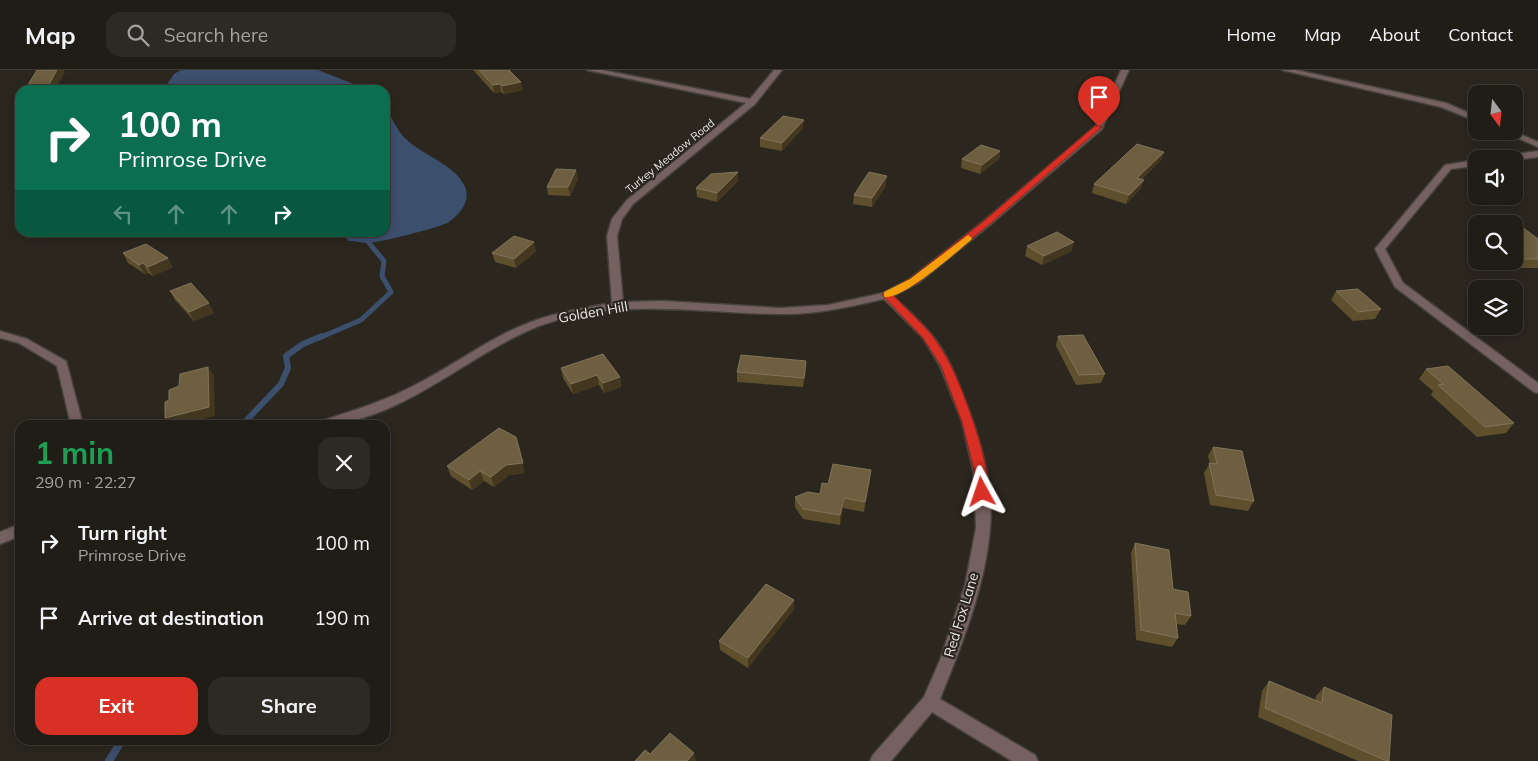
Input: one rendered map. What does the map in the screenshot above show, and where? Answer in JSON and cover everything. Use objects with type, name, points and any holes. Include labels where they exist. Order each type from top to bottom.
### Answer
[{"type":"street","points":[[591,70],[752,102]]},
{"type":"street","name":"Turkey Meadow Road","points":[[618,305],[612,236],[617,219],[630,202],[752,102],[778,70]]},
{"type":"street","name":"Golden Hill","points":[[338,420],[381,406],[422,387],[491,345],[535,324],[568,314],[618,305],[663,304],[780,310],[828,308],[886,295],[914,281],[988,222],[1099,127],[1124,70]]},
{"type":"street","points":[[1286,70],[1443,105],[1468,116]]},
{"type":"street","points":[[1523,138],[1538,145]]},
{"type":"street","points":[[1523,156],[1538,154]]},
{"type":"street","points":[[1468,164],[1448,167],[1380,249],[1399,285],[1538,389]]},
{"type":"street","name":"Red Fox Lane","points":[[879,761],[930,702],[948,660],[973,585],[983,528],[981,474],[968,422],[946,366],[927,336],[886,295]]},
{"type":"street","points":[[0,334],[23,340],[62,364],[76,420]]},
{"type":"street","points":[[0,538],[15,532]]},
{"type":"street","points":[[930,702],[1029,761]]},
{"type":"water","points":[[181,70],[318,70],[356,85],[166,85],[174,74]]},
{"type":"water","points":[[390,116],[406,139],[447,166],[461,179],[467,197],[460,211],[453,219],[444,224],[374,242],[349,241],[346,237],[390,237]]},
{"type":"building","points":[[37,70],[57,70],[49,85],[28,85]]},
{"type":"building","points":[[479,70],[509,70],[521,82],[502,86],[500,84],[493,85]]},
{"type":"building","points":[[783,116],[804,120],[782,143],[760,138]]},
{"type":"building","points":[[1137,144],[1164,152],[1137,178],[1144,180],[1129,195],[1094,184]]},
{"type":"building","points":[[981,145],[1000,151],[982,165],[962,159]]},
{"type":"building","points":[[556,169],[576,170],[568,187],[547,187]]},
{"type":"building","points":[[738,172],[717,193],[696,188],[711,174]]},
{"type":"building","points":[[869,172],[887,176],[872,198],[854,195]]},
{"type":"building","points":[[1523,228],[1538,239],[1538,259],[1523,259]]},
{"type":"building","points":[[1057,232],[1074,242],[1044,256],[1027,246]]},
{"type":"building","points":[[514,236],[534,242],[514,259],[492,253]]},
{"type":"building","points":[[146,244],[168,258],[148,267],[143,263],[139,265],[123,253]]},
{"type":"building","points":[[191,283],[209,303],[189,312],[170,291]]},
{"type":"building","points":[[1358,289],[1381,309],[1358,312],[1336,291]]},
{"type":"building","points":[[1083,335],[1105,374],[1079,375],[1058,336]]},
{"type":"building","points":[[603,354],[620,377],[603,383],[597,375],[571,384],[561,368]]},
{"type":"building","points":[[741,355],[806,361],[804,378],[737,372]]},
{"type":"building","points":[[1448,366],[1514,423],[1485,427],[1438,385],[1443,384],[1426,369]]},
{"type":"building","points":[[208,367],[209,407],[165,418],[165,402],[169,400],[169,390],[179,386],[180,374]]},
{"type":"building","points":[[499,428],[516,437],[523,463],[506,465],[491,477],[480,471],[469,480],[447,466]]},
{"type":"building","points":[[1213,447],[1242,451],[1254,501],[1216,495],[1209,463],[1217,464]]},
{"type":"building","points":[[833,464],[871,470],[865,502],[844,498],[840,515],[803,509],[795,497],[808,492],[820,494],[822,483],[828,484]]},
{"type":"building","points":[[1135,543],[1169,550],[1173,589],[1188,592],[1191,616],[1175,613],[1178,638],[1141,630]]},
{"type":"building","points":[[766,584],[794,600],[748,658],[719,641]]},
{"type":"building","points":[[1269,681],[1322,703],[1324,687],[1392,715],[1389,761],[1265,708]]},
{"type":"building","points":[[670,733],[694,753],[687,761],[635,761],[645,750],[650,754]]},
{"type":"waterway","points":[[319,338],[361,320],[391,292],[382,276],[384,261],[364,237]]},
{"type":"waterway","points":[[247,420],[281,384],[288,368],[286,356],[303,344],[322,336]]},
{"type":"waterway","points":[[109,761],[119,745]]},
{"type":"slow traffic","points":[[887,294],[914,281],[968,238]]},
{"type":"route","points":[[982,492],[981,474],[968,422],[946,366],[927,336],[886,295],[914,281],[988,222],[1099,127]]}]
